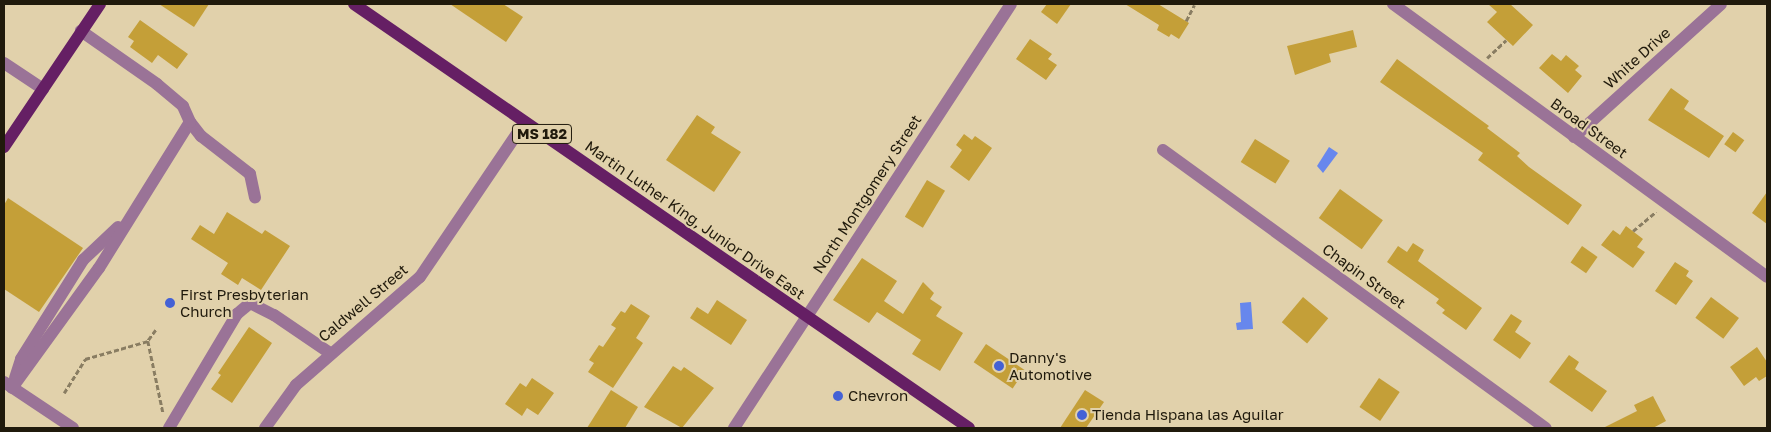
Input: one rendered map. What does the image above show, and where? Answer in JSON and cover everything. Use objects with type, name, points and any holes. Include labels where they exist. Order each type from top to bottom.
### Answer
[{"type":"main road","points":[[4,147],[100,4]]},
{"type":"main road","name":"Martin Luther King, Junior Drive East","points":[[354,4],[969,428]]},
{"type":"street","name":"North Montgomery Street","points":[[734,428],[1011,4]]},
{"type":"street","name":"Broad Street","points":[[1393,4],[1767,277]]},
{"type":"street","name":"White Drive","points":[[1574,137],[1721,4]]},
{"type":"street","points":[[81,31],[157,84],[183,106],[190,122],[201,136],[250,174],[255,197]]},
{"type":"street","points":[[4,63],[43,89]]},
{"type":"street","points":[[73,428],[8,385],[99,268],[190,122]]},
{"type":"street","name":"Caldwell Street","points":[[265,428],[296,385],[330,352],[405,293],[420,277],[524,122]]},
{"type":"street","name":"Chapin Street","points":[[1163,150],[1546,428]]},
{"type":"street","points":[[166,423],[237,314],[250,302],[274,314],[330,352]]},
{"type":"path","points":[[1186,21],[1194,5]]},
{"type":"path","points":[[1478,66],[1506,40]]},
{"type":"path","points":[[1633,231],[1641,221],[1654,215],[1663,202]]},
{"type":"path","points":[[64,393],[85,359],[148,341],[156,330]]},
{"type":"path","points":[[148,341],[166,423]]},
{"type":"water","points":[[1329,147],[1338,153],[1323,173],[1317,166]]},
{"type":"water","points":[[1251,302],[1253,329],[1237,330],[1236,323],[1241,322],[1240,303]]},
{"type":"building","points":[[159,4],[209,4],[194,27]]},
{"type":"building","points":[[450,4],[503,4],[523,17],[506,42]]},
{"type":"building","points":[[1047,4],[1071,4],[1057,24],[1041,12]]},
{"type":"building","points":[[1125,4],[1158,4],[1189,23],[1179,39],[1171,34],[1169,37],[1157,30],[1159,25]]},
{"type":"building","points":[[1488,4],[1510,4],[1533,25],[1513,46],[1487,22],[1497,12]]},
{"type":"building","points":[[140,20],[188,54],[177,69],[158,55],[152,63],[130,47],[134,41],[128,37]]},
{"type":"building","points":[[1353,30],[1357,47],[1329,54],[1331,62],[1295,75],[1287,46]]},
{"type":"building","points":[[1030,39],[1052,54],[1048,59],[1057,65],[1046,80],[1016,59]]},
{"type":"building","points":[[1552,54],[1561,61],[1566,55],[1579,66],[1575,70],[1582,76],[1568,93],[1539,68]]},
{"type":"building","points":[[1397,59],[1489,126],[1487,128],[1520,153],[1517,156],[1529,167],[1582,205],[1568,225],[1478,160],[1483,153],[1380,82]]},
{"type":"building","points":[[1671,88],[1689,101],[1684,109],[1724,136],[1709,158],[1648,120]]},
{"type":"building","points":[[697,115],[715,127],[711,133],[741,152],[714,192],[666,160]]},
{"type":"building","points":[[1733,132],[1744,140],[1736,152],[1724,144]]},
{"type":"building","points":[[964,134],[972,140],[975,136],[992,148],[969,181],[950,167],[962,150],[956,145]]},
{"type":"building","points":[[1255,139],[1290,161],[1275,184],[1241,162]]},
{"type":"building","points":[[927,180],[945,191],[923,228],[905,217]]},
{"type":"building","points":[[1340,189],[1383,220],[1362,249],[1319,218]]},
{"type":"building","points":[[1767,192],[1767,224],[1752,213]]},
{"type":"building","points":[[8,198],[83,248],[39,312],[4,289],[4,205]]},
{"type":"building","points":[[227,212],[262,234],[265,230],[290,246],[261,290],[242,278],[238,285],[221,274],[228,263],[191,239],[200,225],[214,234]]},
{"type":"building","points":[[1626,226],[1643,239],[1637,247],[1645,252],[1633,268],[1601,245],[1613,230],[1620,235]]},
{"type":"building","points":[[1413,243],[1424,250],[1418,261],[1482,308],[1466,330],[1442,313],[1445,310],[1436,303],[1439,299],[1387,262],[1398,246],[1407,252]]},
{"type":"building","points":[[1582,246],[1598,257],[1586,273],[1571,262]]},
{"type":"building","points":[[862,258],[897,281],[884,301],[903,314],[923,282],[934,293],[930,299],[942,307],[936,316],[963,333],[940,371],[912,354],[921,340],[877,312],[869,323],[833,300]]},
{"type":"building","points":[[1675,262],[1689,271],[1686,276],[1693,281],[1676,305],[1655,291]]},
{"type":"building","points":[[1303,297],[1328,318],[1307,343],[1282,322]]},
{"type":"building","points":[[1711,297],[1739,318],[1723,339],[1695,318]]},
{"type":"building","points":[[717,300],[747,320],[731,345],[690,318],[697,307],[708,314]]},
{"type":"building","points":[[631,304],[650,316],[636,338],[643,343],[613,388],[588,372],[594,363],[589,360],[599,345],[603,347],[616,328],[611,325],[621,311],[625,313]]},
{"type":"building","points":[[1511,314],[1522,321],[1515,332],[1531,343],[1520,359],[1493,340]]},
{"type":"building","points":[[249,327],[272,343],[232,403],[211,389],[221,375],[218,373]]},
{"type":"building","name":"Danny's Automotive","points":[[986,344],[1025,370],[1013,389],[974,362]]},
{"type":"building","points":[[1757,347],[1767,362],[1767,376],[1759,381],[1756,377],[1744,386],[1730,367]]},
{"type":"building","points":[[1569,355],[1579,362],[1575,369],[1607,391],[1592,412],[1549,382]]},
{"type":"building","points":[[673,366],[681,371],[684,367],[714,388],[682,428],[644,407]]},
{"type":"building","points":[[532,378],[554,393],[538,415],[527,408],[522,416],[505,404],[520,383],[526,387]]},
{"type":"building","points":[[1379,378],[1400,392],[1380,421],[1359,407]]},
{"type":"building","points":[[611,390],[638,407],[625,428],[587,428]]},
{"type":"building","name":"Tienda Hispana las Aguilar","points":[[1085,390],[1104,402],[1086,428],[1060,428]]},
{"type":"building","points":[[1653,396],[1666,421],[1653,428],[1603,428],[1637,411],[1634,405]]},
{"type":"place","name":"First Presbyterian Church","points":[[170,303]]},
{"type":"place","name":"Danny's Automotive","points":[[999,366]]},
{"type":"place","name":"Chevron","points":[[838,396]]},
{"type":"place","name":"Tienda Hispana las Aguilar","points":[[1082,415]]}]
